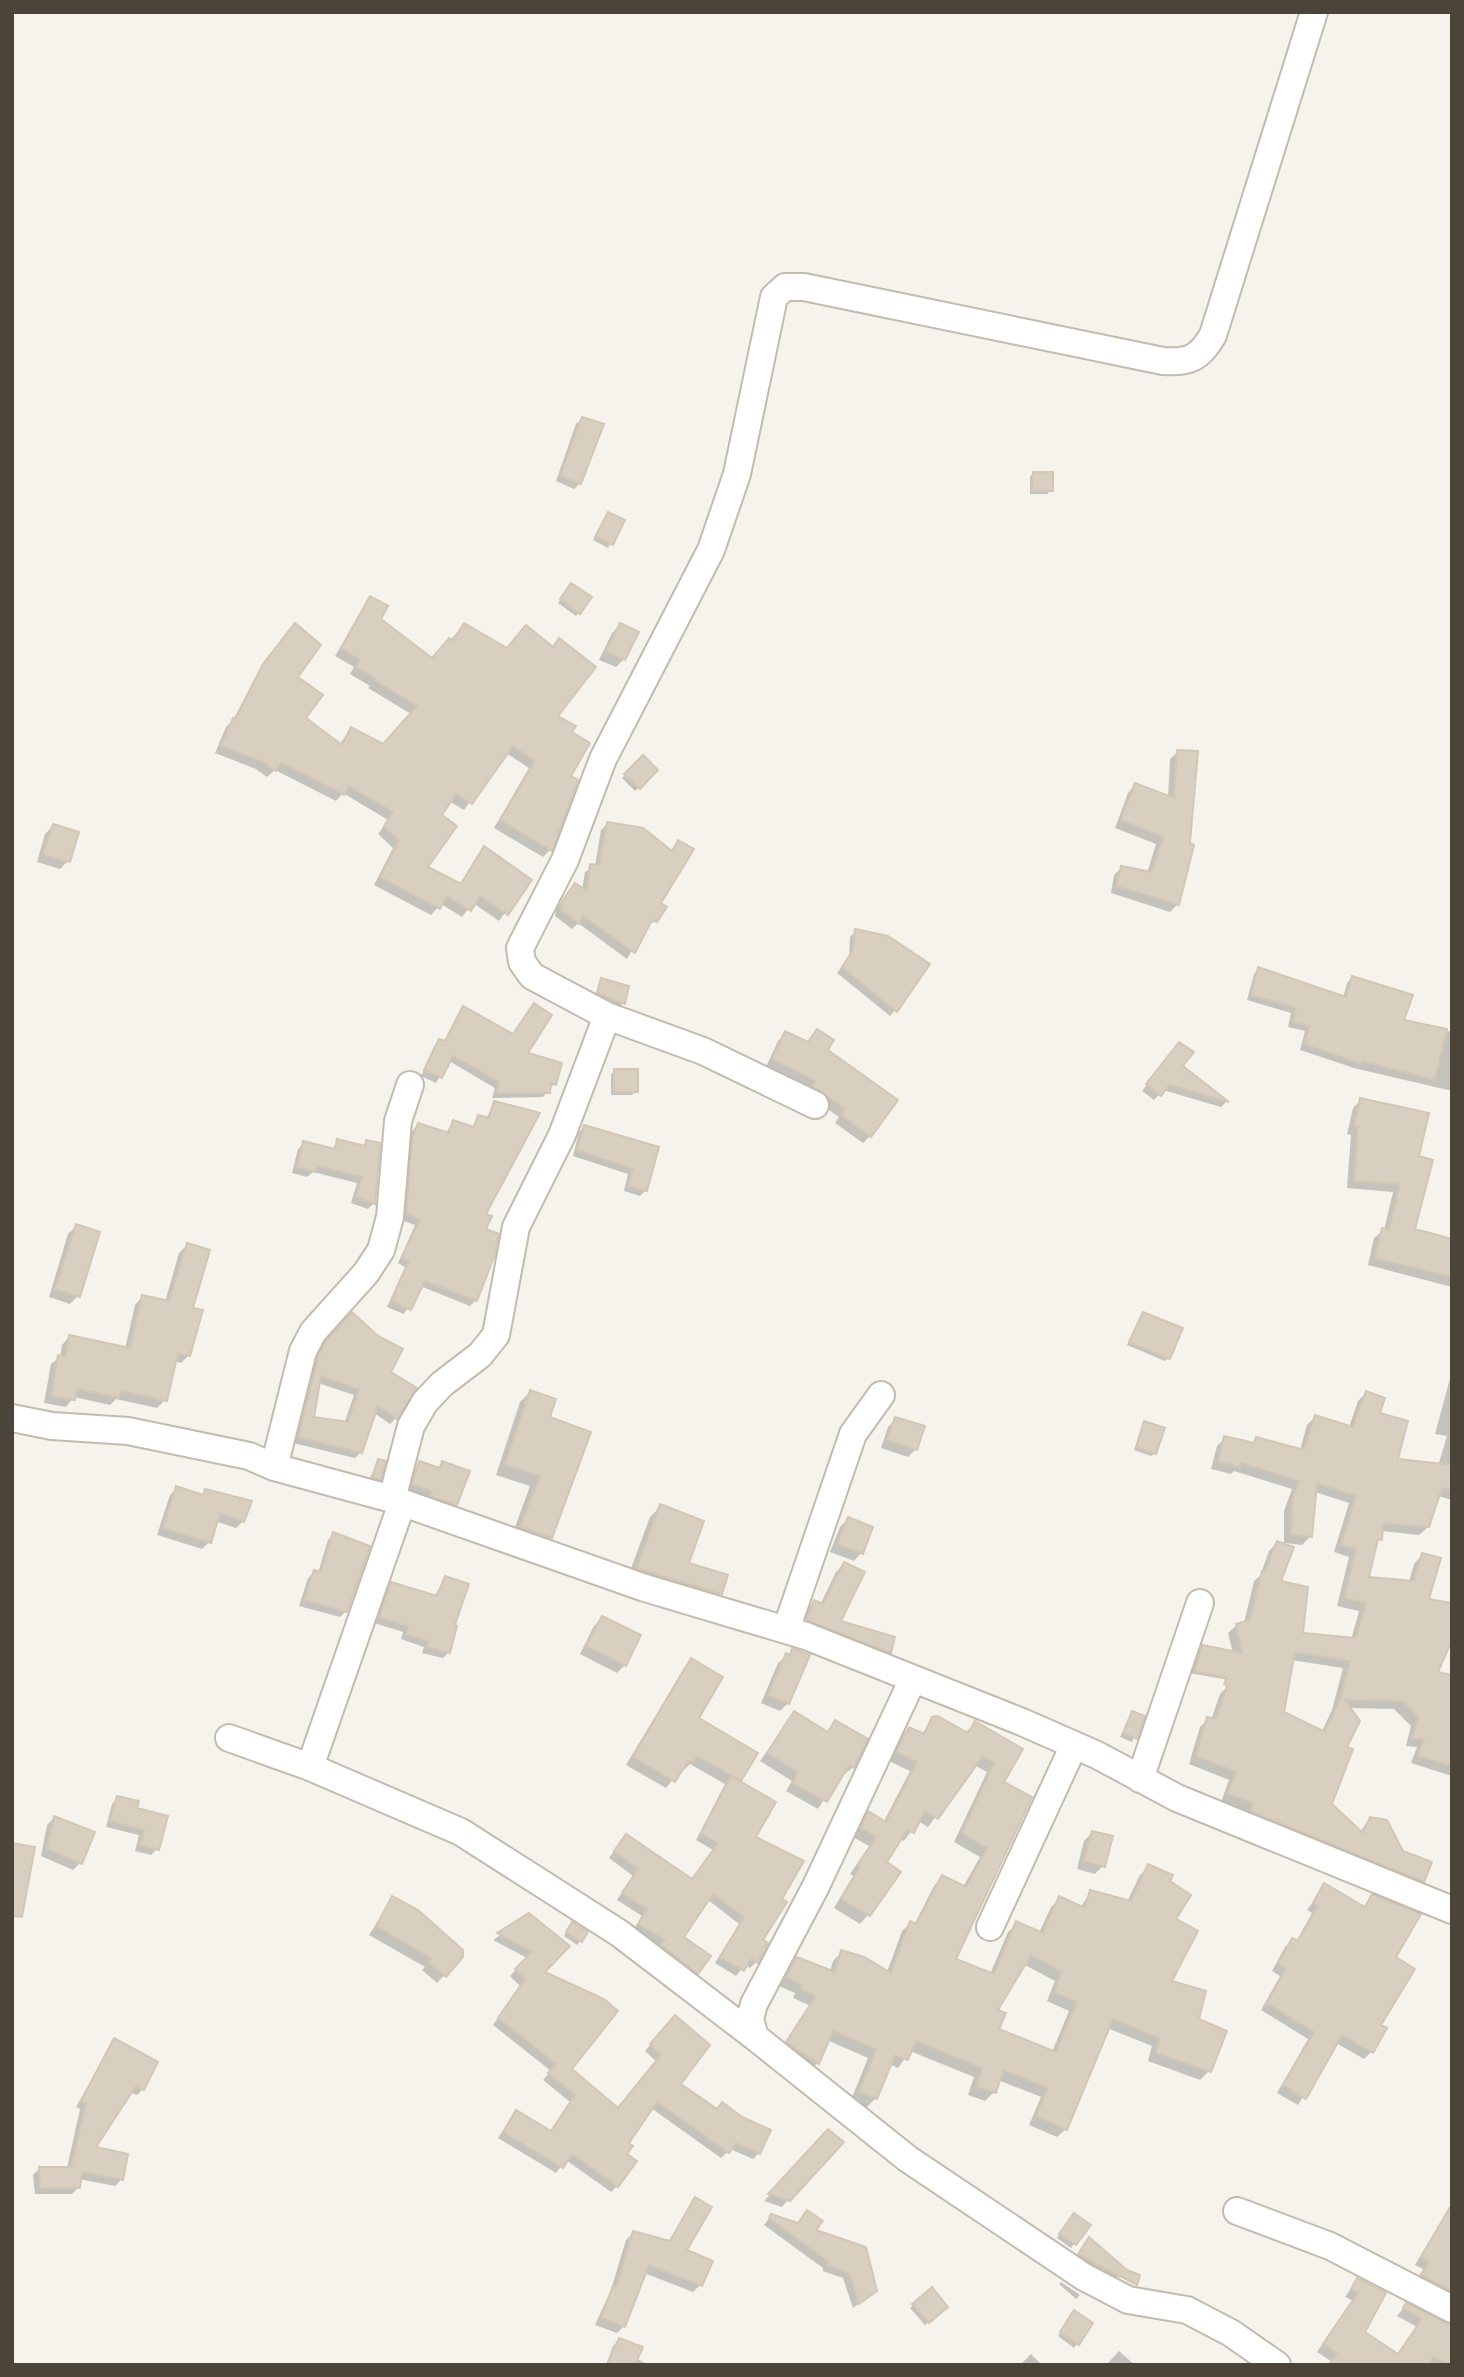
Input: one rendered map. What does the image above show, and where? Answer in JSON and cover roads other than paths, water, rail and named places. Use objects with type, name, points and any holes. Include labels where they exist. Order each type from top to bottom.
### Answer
[{"type":"street","points":[[815,1105],[703,1051],[607,1016],[531,976],[522,962],[520,948],[562,867],[603,759],[711,550],[737,474],[778,291],[794,286],[804,287],[1163,361],[1193,360],[1204,351],[1213,335],[1314,12]]},
{"type":"street","points":[[310,1767],[397,1501],[411,1426],[425,1402],[442,1384],[480,1355],[496,1335],[516,1227],[562,1135],[607,1016]]},
{"type":"street","points":[[274,1467],[303,1351],[313,1332],[366,1273],[381,1250],[390,1217],[398,1121],[410,1085]]},
{"type":"street","points":[[786,1630],[853,1434],[881,1395]]},
{"type":"street","points":[[12,1418],[52,1426],[128,1431],[180,1439],[249,1455],[274,1467],[397,1501],[645,1588],[786,1630],[1074,1745],[1140,1779],[1256,1831],[1452,1910]]},
{"type":"street","points":[[1140,1779],[1200,1602]]},
{"type":"street","points":[[755,2037],[750,2019],[754,2004],[816,1886],[913,1679]]},
{"type":"street","points":[[229,1738],[310,1767],[461,1832],[619,1933],[908,2159],[1084,2277],[1128,2300],[1187,2310],[1231,2333],[1277,2365]]},
{"type":"street","points":[[990,1927],[1074,1745]]},
{"type":"street","points":[[1237,2211],[1331,2246],[1452,2309]]}]
